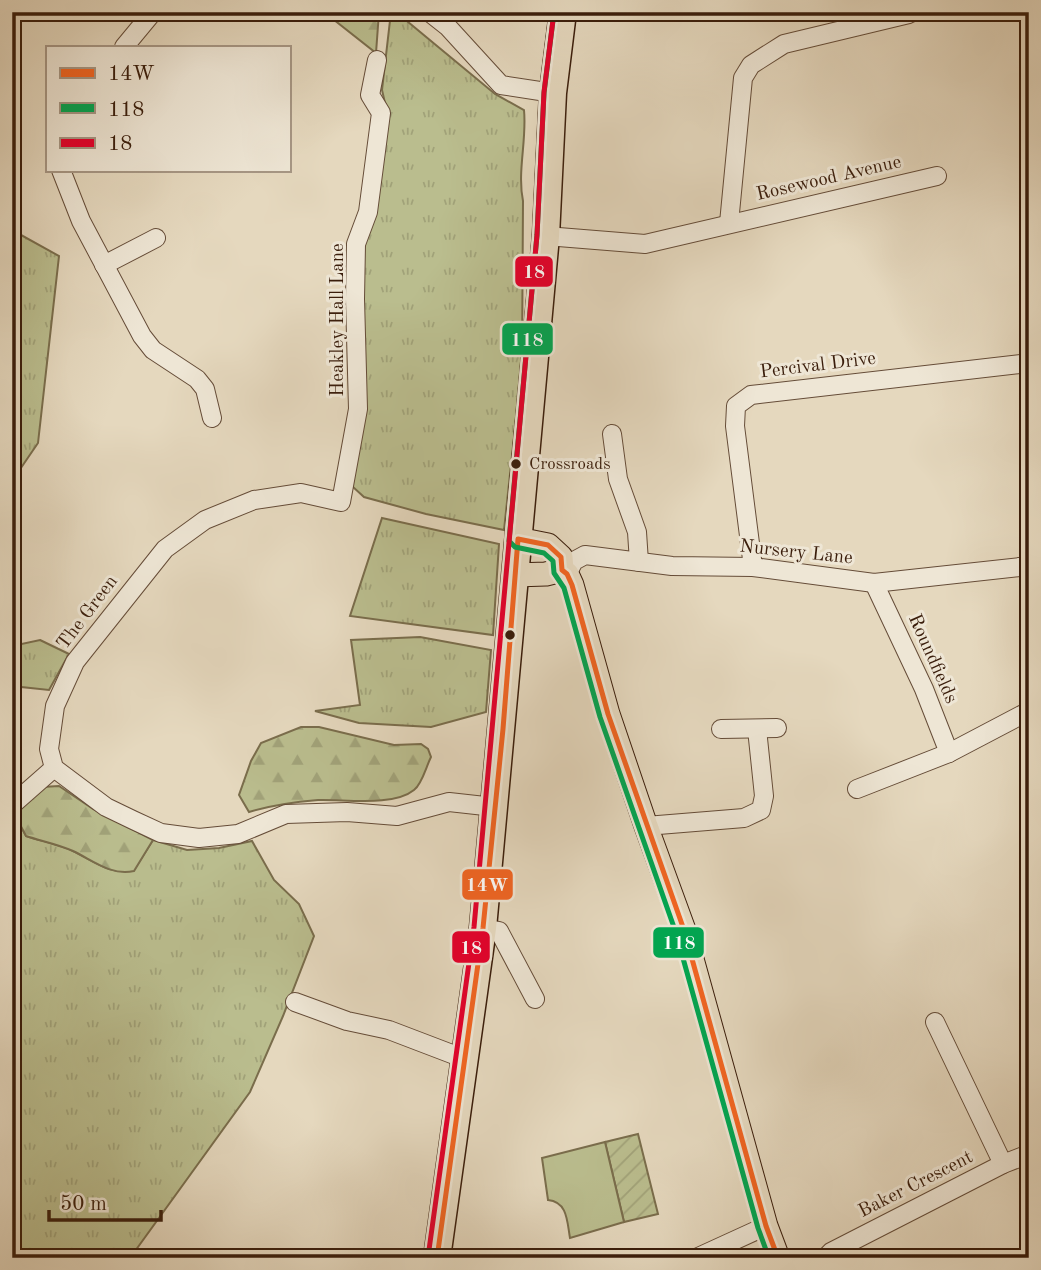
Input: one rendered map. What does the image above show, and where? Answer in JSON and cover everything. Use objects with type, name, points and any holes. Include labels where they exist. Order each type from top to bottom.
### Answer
[{"type":"highway","points":[[437,1258],[483,928],[546,236],[553,93],[564,12]]},
{"type":"main road","points":[[518,539],[548,545],[561,557],[608,714],[684,930],[765,1226],[778,1258]]},
{"type":"main road","points":[[515,575],[565,572]]},
{"type":"street","points":[[125,46],[153,12]]},
{"type":"street","points":[[429,12],[448,27],[501,85],[553,93]]},
{"type":"street","name":"Rosewood Avenue","points":[[729,223],[743,78],[751,65],[784,44],[909,14]]},
{"type":"street","name":"Heakley Hall Lane","points":[[341,502],[358,409],[356,244],[368,212],[379,132],[381,113],[370,95],[377,60]]},
{"type":"street","points":[[62,172],[81,220],[142,336],[153,350],[187,371],[205,388],[212,418]]},
{"type":"street","name":"Rosewood Avenue","points":[[546,236],[645,244],[937,176]]},
{"type":"street","points":[[104,265],[156,238]]},
{"type":"street","name":"Percival Drive","points":[[752,567],[735,426],[736,406],[744,400],[751,395],[1029,363]]},
{"type":"street","points":[[612,434],[618,479],[637,532],[639,562]]},
{"type":"street","name":"The Green","points":[[54,768],[49,749],[55,706],[75,662],[165,548],[205,520],[254,500],[301,493],[341,502]]},
{"type":"street","name":"Nursery Lane","points":[[565,572],[574,561],[584,555],[672,566],[752,567],[874,583],[1029,566]]},
{"type":"street","name":"Roundfields","points":[[874,583],[924,689],[949,753]]},
{"type":"street","points":[[857,789],[949,753],[1029,711]]},
{"type":"street","points":[[721,729],[777,728]]},
{"type":"street","points":[[646,826],[744,818],[761,810],[764,796],[757,729]]},
{"type":"street","points":[[12,805],[54,768],[106,807],[161,833],[199,838],[238,834],[286,814],[347,812],[397,816],[449,802],[494,807]]},
{"type":"street","points":[[483,928],[499,931],[535,999]]},
{"type":"street","points":[[306,1001],[347,1021],[389,1030],[464,1059]]},
{"type":"street","points":[[935,1023],[1003,1164]]},
{"type":"street","name":"Baker Crescent","points":[[825,1258],[831,1252],[1003,1164],[1029,1154]]},
{"type":"street","points":[[696,1258],[765,1226]]},
{"type":"green space","points":[[324,12],[379,12],[376,53]]},
{"type":"green space","points":[[391,12],[396,12],[495,94],[524,110],[521,179],[522,363],[504,530],[426,514],[364,497],[353,487],[349,478],[360,245],[388,116],[382,90]]},
{"type":"green space","points":[[12,230],[59,256],[38,443],[12,481]]},
{"type":"green space","points":[[382,518],[499,544],[493,635],[350,616]]},
{"type":"green space","points":[[420,637],[491,650],[486,712],[431,727],[359,723],[315,711],[360,705],[351,640]]},
{"type":"green space","points":[[40,640],[69,654],[49,690],[12,686],[12,646]]},
{"type":"green space","points":[[301,727],[319,727],[394,745],[421,744],[428,749],[431,757],[414,790],[394,799],[318,800],[249,812],[239,795],[251,761],[261,743]]},
{"type":"green space","points":[[59,786],[93,809],[153,840],[134,871],[110,870],[67,849],[26,836],[14,813],[42,787]]},
{"type":"green space","points":[[14,813],[26,836],[68,849],[118,871],[134,870],[153,840],[187,850],[219,848],[252,841],[274,880],[299,904],[314,936],[250,1092],[130,1258],[12,1258]]},
{"type":"green space","points":[[638,1134],[658,1214],[624,1222],[605,1142]]},
{"type":"green space","points":[[605,1142],[624,1222],[570,1238],[563,1209],[548,1200],[542,1158]]},
{"type":"transit line","name":"118","points":[[554,12],[544,93],[537,235],[509,541],[515,547],[544,553],[553,561],[554,573],[564,588],[600,717],[676,933],[758,1228],[769,1258]]},
{"type":"transit line","name":"18","points":[[428,1257],[474,927],[537,235],[544,92],[554,12]]},
{"type":"transit line","name":"14W","points":[[437,1258],[483,928],[518,539],[548,545],[561,557],[562,570],[572,585],[608,714],[684,930],[766,1226],[778,1258]]},
{"type":"place","name":"Crossroads","points":[[516,464]]}]
